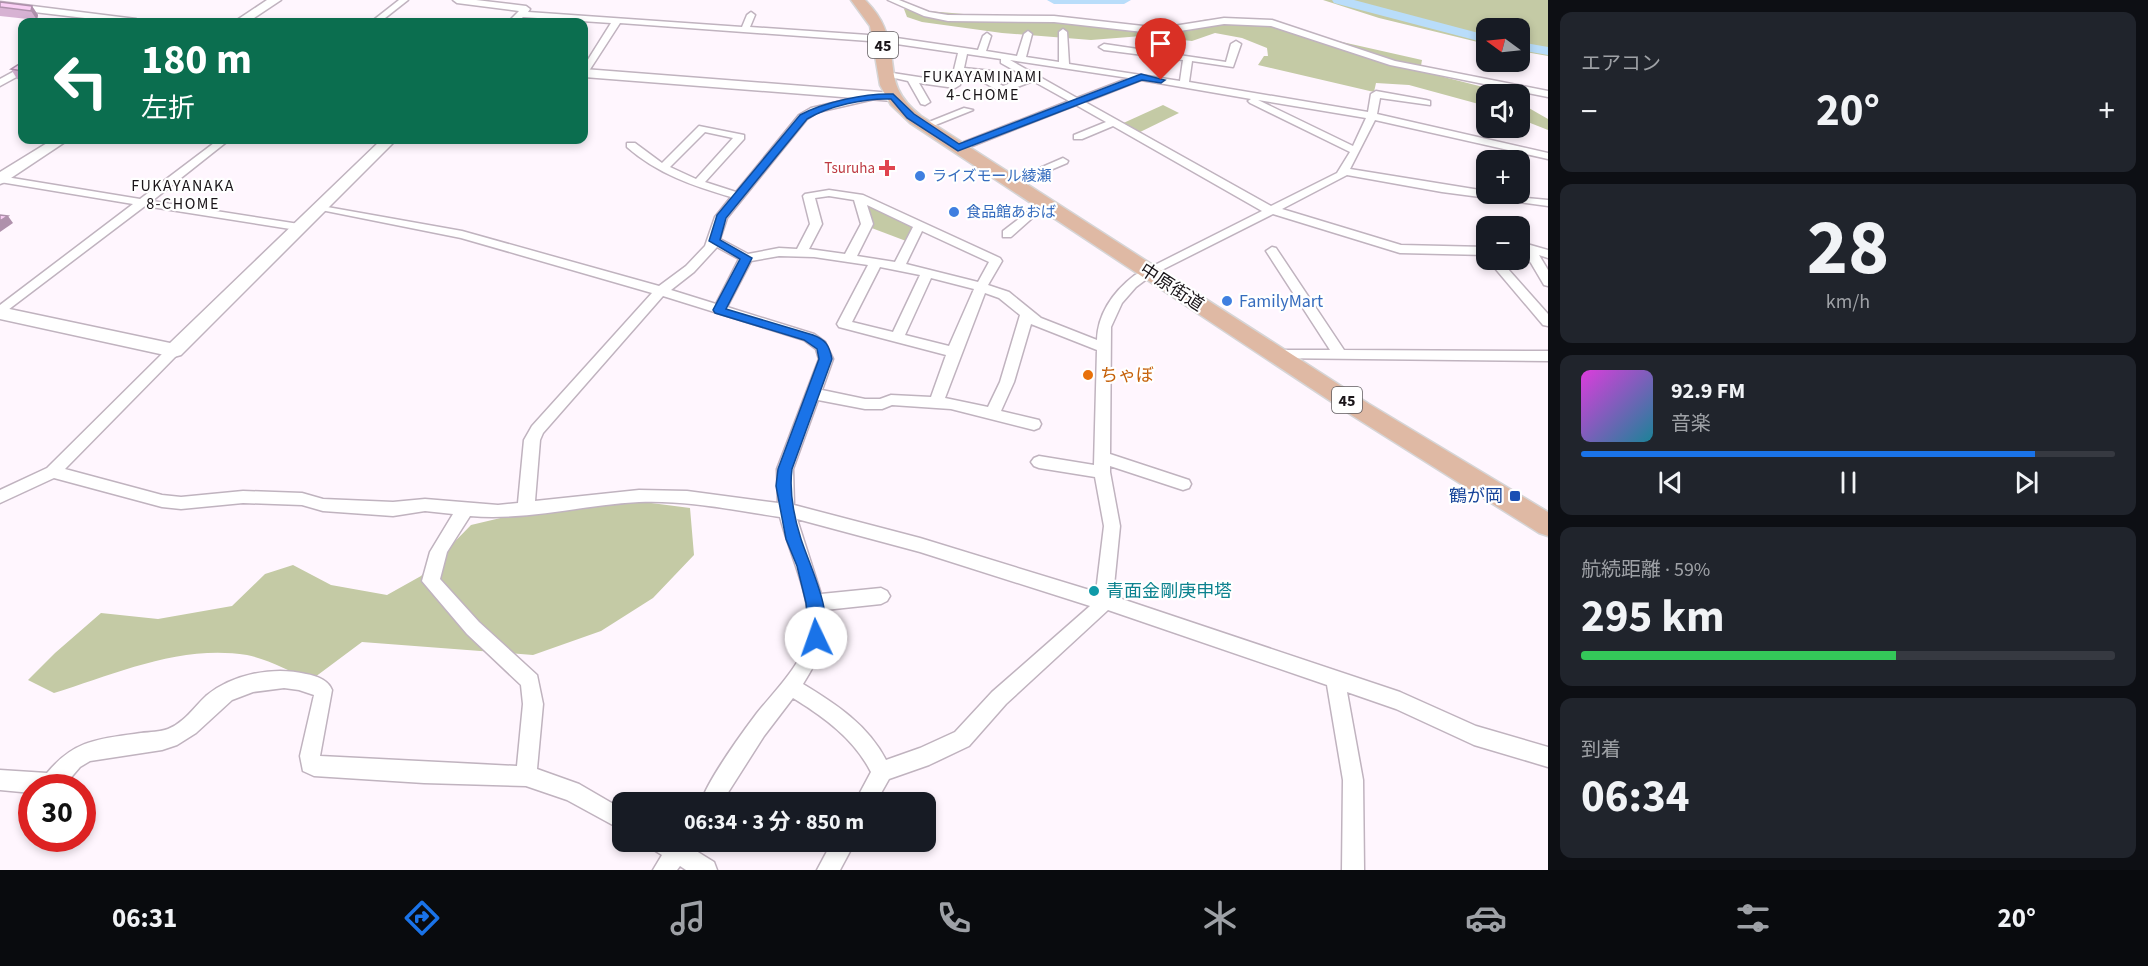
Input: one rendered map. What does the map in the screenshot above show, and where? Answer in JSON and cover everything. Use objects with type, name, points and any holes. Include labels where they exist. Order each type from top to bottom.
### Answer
[{"type":"main road","name":"中原街道","points":[[858,0],[874,19],[883,39],[885,96],[904,111],[1361,410],[1548,525]]},
{"type":"street","points":[[246,18],[275,0]]},
{"type":"street","points":[[380,18],[404,0]]},
{"type":"street","points":[[458,0],[526,9],[516,18]]},
{"type":"street","points":[[892,0],[927,14],[948,18],[1054,19],[1143,30],[1176,30],[1224,21],[1264,22],[1289,27],[1393,63],[1548,94]]},
{"type":"street","points":[[1,5],[88,18]]},
{"type":"street","points":[[520,14],[575,18]]},
{"type":"street","points":[[745,30],[752,15]]},
{"type":"street","points":[[588,19],[883,39],[1065,67],[1104,56],[1188,58],[1230,65],[1236,44]]},
{"type":"street","points":[[588,67],[617,21]]},
{"type":"street","points":[[1063,32],[1065,67]]},
{"type":"street","points":[[1021,60],[1028,34]]},
{"type":"street","points":[[981,54],[987,36]]},
{"type":"street","points":[[886,75],[955,85],[963,51]]},
{"type":"street","points":[[996,56],[1271,210],[1400,249],[1476,241]]},
{"type":"street","points":[[1104,56],[1141,77],[1372,116],[1548,156]]},
{"type":"street","points":[[1184,84],[1188,58]]},
{"type":"street","points":[[959,70],[989,73],[988,81],[1002,90],[1033,78]]},
{"type":"street","points":[[1,82],[18,72]]},
{"type":"street","points":[[588,73],[885,96]]},
{"type":"street","points":[[958,148],[1141,77]]},
{"type":"street","points":[[912,79],[925,102]]},
{"type":"street","points":[[1,82],[18,84]]},
{"type":"street","points":[[1243,94],[1356,151]]},
{"type":"street","points":[[871,792],[882,772],[905,762],[922,758],[962,739],[999,698],[1085,622],[1103,601],[1112,526],[1102,465],[1103,347],[1104,327],[1108,312],[1142,274],[1341,175],[1356,151],[1372,116],[1376,94],[1426,104]]},
{"type":"street","points":[[526,507],[532,440],[537,430],[660,292],[690,269],[714,241],[721,217],[803,117],[815,110],[885,96]]},
{"type":"street","points":[[924,126],[968,110]]},
{"type":"street","points":[[1078,137],[1113,123]]},
{"type":"street","points":[[663,168],[703,128],[740,137],[697,184]]},
{"type":"street","points":[[0,179],[55,144]]},
{"type":"street","points":[[0,312],[219,144]]},
{"type":"street","points":[[0,497],[54,472],[174,350],[385,144]]},
{"type":"street","points":[[631,145],[663,168],[697,184],[738,196]]},
{"type":"street","points":[[1011,183],[1063,161]]},
{"type":"street","points":[[1345,171],[1442,189],[1548,203]]},
{"type":"street","points":[[0,179],[298,228]]},
{"type":"street","points":[[801,252],[816,224],[809,196],[829,194],[859,197],[996,261],[979,286],[952,352],[936,403]]},
{"type":"street","points":[[849,259],[867,224],[859,197]]},
{"type":"street","points":[[1007,234],[1043,203]]},
{"type":"street","points":[[320,207],[462,235],[585,268],[819,342],[824,348],[826,359],[785,469],[783,486],[786,510],[814,603],[818,626],[816,638],[813,648],[790,686],[739,756],[717,792]]},
{"type":"street","points":[[899,266],[920,224]]},
{"type":"street","points":[[714,241],[746,258],[801,252],[899,266],[979,286],[1004,295],[1036,321],[1103,347]]},
{"type":"street","points":[[1530,249],[1548,254]]},
{"type":"street","points":[[1272,251],[1340,355]]},
{"type":"street","points":[[1530,255],[1539,265],[1548,282]]},
{"type":"street","points":[[719,310],[746,258]]},
{"type":"street","points":[[875,264],[844,324],[952,352]]},
{"type":"street","points":[[1503,270],[1548,322]]},
{"type":"street","points":[[897,338],[927,273]]},
{"type":"street","points":[[0,312],[174,350]]},
{"type":"street","points":[[992,414],[1007,382],[1027,315]]},
{"type":"street","points":[[1276,355],[1548,356]]},
{"type":"street","points":[[814,394],[865,404],[882,404],[891,400],[936,403],[1034,424]]},
{"type":"street","points":[[1040,462],[1102,465],[1183,484]]},
{"type":"street","points":[[54,472],[162,501],[181,503],[243,497],[302,499],[323,505],[393,509],[425,505],[498,512],[526,507],[639,496],[687,497],[786,510],[920,545],[1103,601],[1335,678],[1400,701],[1474,735],[1548,758]]},
{"type":"street","points":[[465,510],[439,550],[432,569],[431,580],[473,628],[530,681],[532,704],[526,776]]},
{"type":"street","points":[[814,603],[881,596]]},
{"type":"street","points":[[1335,678],[1353,780],[1353,870]]},
{"type":"street","points":[[0,780],[52,784],[66,764],[84,752],[168,739],[182,732],[217,699],[232,690],[248,684],[279,680],[309,683],[323,690],[310,756],[310,764],[314,766],[424,773],[526,776],[572,790],[612,814]]},
{"type":"street","points":[[790,686],[835,713],[853,729],[874,753],[882,772]]},
{"type":"street","points":[[664,870],[672,852]]},
{"type":"street","points":[[685,852],[706,870]]},
{"type":"street","points":[[828,870],[838,852]]},
{"type":"green space","points":[[1323,0],[1548,0],[1548,56],[1530,53],[1530,18],[1476,18],[1476,42],[1379,18]]},
{"type":"green space","points":[[904,9],[1142,29],[1180,28],[1202,20],[1226,18],[1249,21],[1422,60],[1420,71],[1476,85],[1476,103],[1409,85],[1376,83],[1374,92],[1258,65],[1264,56],[1268,56],[1267,48],[1242,38],[1215,33],[1192,41],[1142,36],[1091,40],[1002,33],[922,22],[907,17]]},
{"type":"green space","points":[[1163,105],[1179,113],[1136,134],[1119,125]]},
{"type":"green space","points":[[1530,109],[1548,119],[1548,130],[1530,123]]},
{"type":"green space","points":[[871,205],[914,227],[906,241],[869,227],[866,207]]},
{"type":"green space","points":[[628,500],[690,508],[694,555],[653,598],[601,631],[533,655],[362,642],[311,680],[255,657],[222,653],[173,657],[54,693],[28,680],[101,613],[158,619],[232,606],[265,574],[293,565],[331,585],[387,595],[421,576],[471,525],[551,506]]},
{"type":"building","points":[[0,2],[32,6],[31,11],[0,7]]},
{"type":"building","points":[[0,215],[8,216],[0,221]]},
{"type":"waterway","points":[[1054,0],[1124,0]]},
{"type":"waterway","points":[[1339,0],[1476,36]]},
{"type":"waterway","points":[[1530,48],[1548,51]]},
{"type":"place","name":"Tsuruha","points":[[887,168]]},
{"type":"place","name":"ライズモール綾瀬","points":[[920,176]]},
{"type":"place","name":"食品館あおば","points":[[954,212]]},
{"type":"place","name":"FamilyMart","points":[[1227,301]]},
{"type":"place","name":"ちゃぼ","points":[[1088,375]]},
{"type":"place","name":"鶴が岡","points":[[1515,496]]},
{"type":"place","name":"青面金剛庚申塔","points":[[1094,591]]},
{"type":"district","name":"FUKAYAMINAMI 4-CHOME","points":[[983,85]]},
{"type":"district","name":"FUKAYANAKA 8-CHOME","points":[[183,194]]},
{"type":"route","points":[[816,638],[818,626],[814,603],[786,510],[783,486],[785,469],[826,359],[824,348],[819,342],[809,338],[719,310],[746,258],[714,241],[715,231],[721,217],[803,117],[815,110],[876,96],[893,97],[910,116],[958,148],[1141,77],[1161,80]]}]
